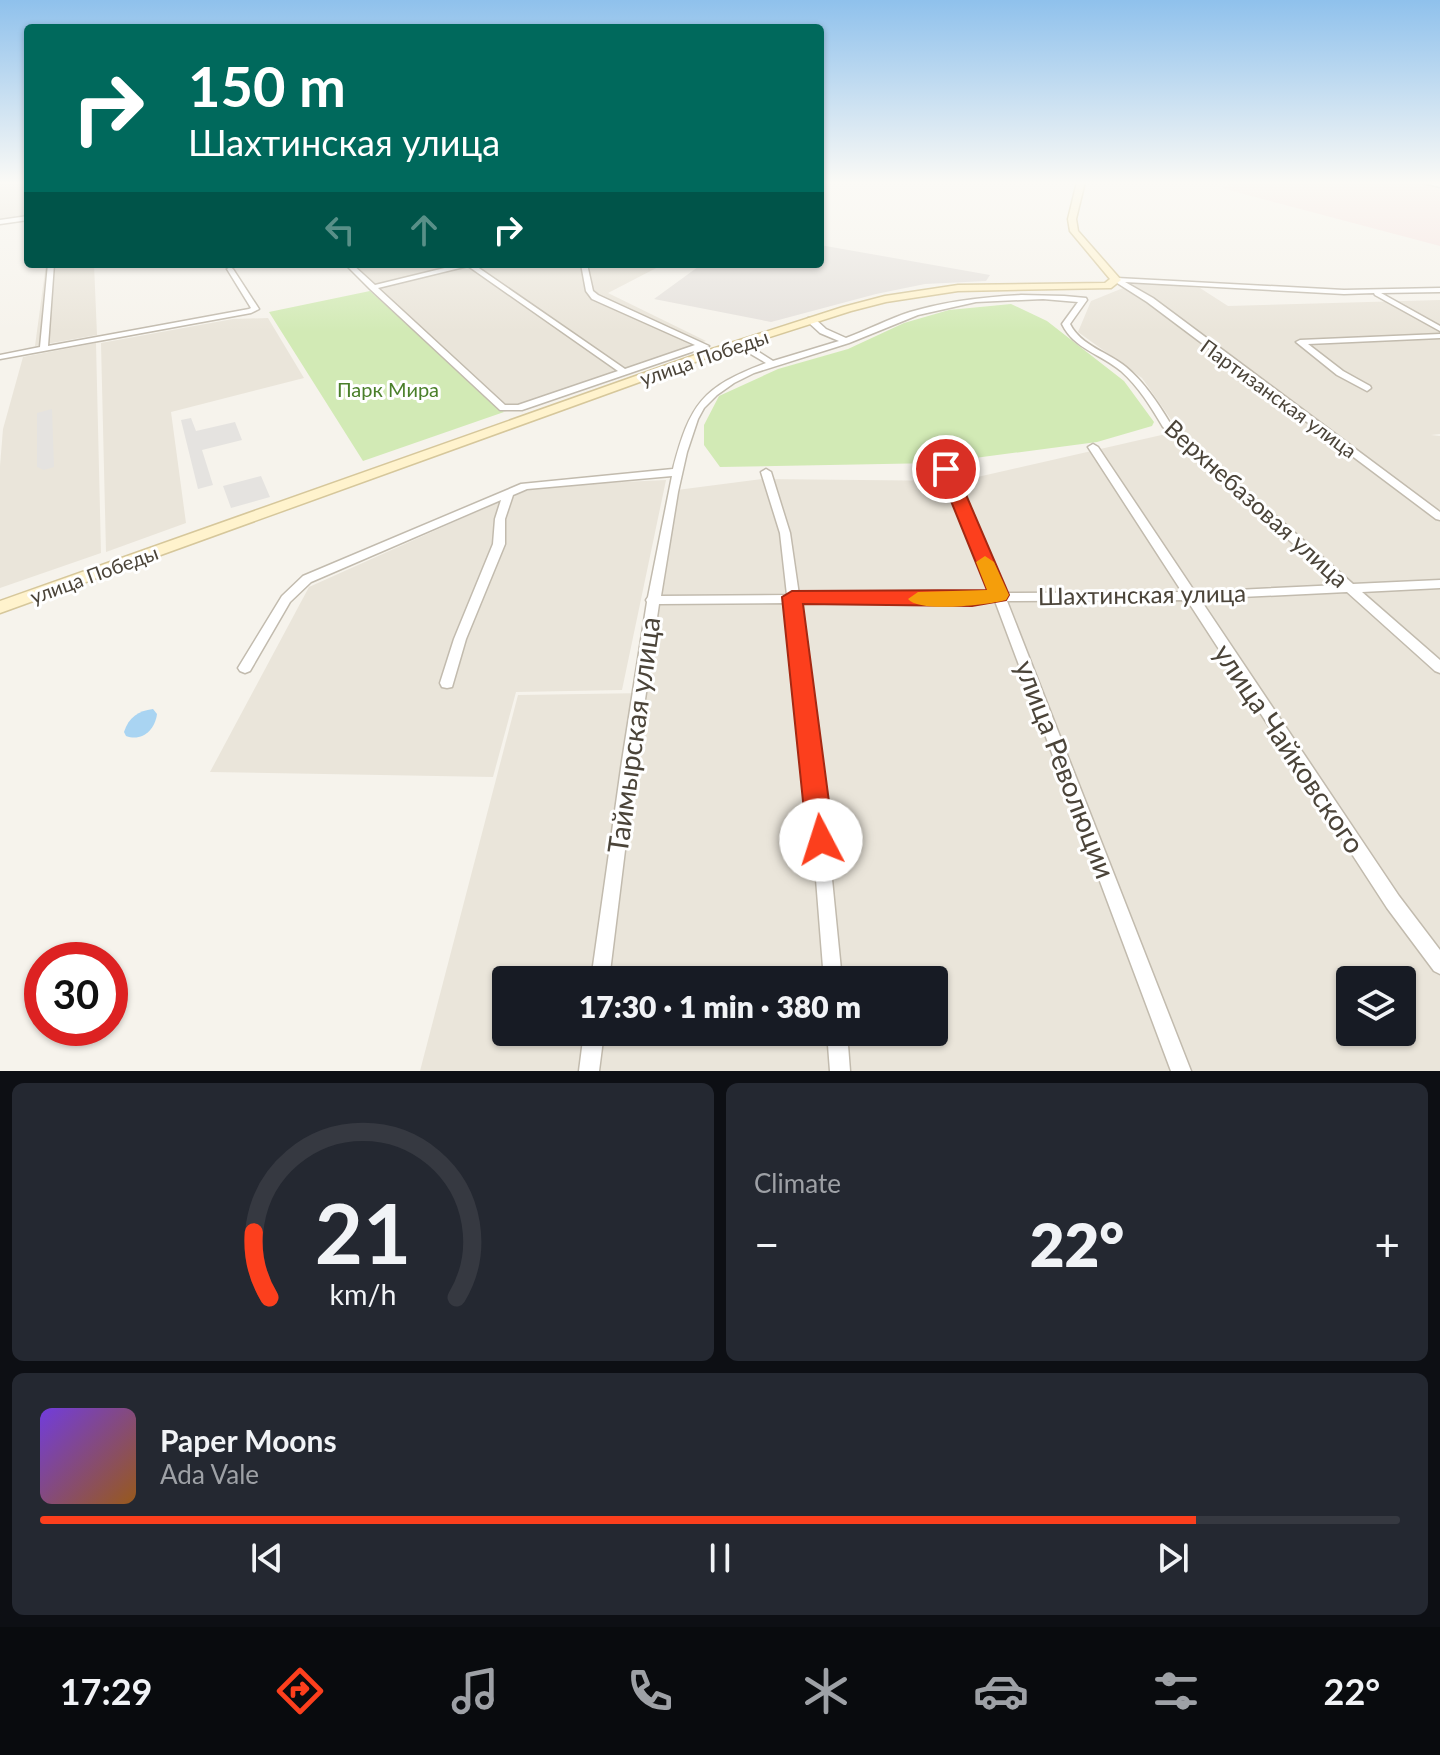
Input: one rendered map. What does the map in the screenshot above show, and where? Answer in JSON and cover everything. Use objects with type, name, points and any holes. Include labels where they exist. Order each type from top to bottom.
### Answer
[{"type":"street","points":[[1075,232],[1116,280]]},
{"type":"street","points":[[44,350],[51,268]]},
{"type":"street","points":[[352,268],[503,408],[519,408],[702,345]]},
{"type":"street","points":[[372,288],[453,268]]},
{"type":"street","points":[[475,268],[624,372]]},
{"type":"street","points":[[585,268],[590,291],[595,297],[644,316],[716,351]]},
{"type":"street","points":[[0,357],[255,309],[230,269]]},
{"type":"street","name":"улица Победы","points":[[0,607],[716,351],[885,299],[921,292],[992,287],[1083,294],[1116,280],[1132,279],[1230,288],[1373,292],[1440,290]]},
{"type":"street","name":"Партизанская улица","points":[[1116,280],[1159,307],[1440,517]]},
{"type":"street","points":[[1373,292],[1440,329]]},
{"type":"street","name":"Таймырская улица","points":[[602,966],[652,600],[673,492],[699,409],[714,393],[735,380],[846,341],[913,313],[944,306],[1083,294]]},
{"type":"street","name":"Верхнебазовая улица","points":[[1083,294],[1066,324],[1070,333],[1129,375],[1155,404],[1166,425],[1440,668]]},
{"type":"street","points":[[811,320],[823,331],[846,341]]},
{"type":"street","points":[[1367,388],[1340,373],[1300,342],[1440,336]]},
{"type":"street","points":[[740,344],[774,365]]},
{"type":"street","points":[[605,378],[618,387]]},
{"type":"street","name":"улица Чайковского","points":[[1093,447],[1393,902],[1440,965]]},
{"type":"street","name":"улица Революции","points":[[946,469],[999,595],[1181,1071]]},
{"type":"street","points":[[245,668],[286,599],[307,579],[525,486],[678,472]]},
{"type":"street","points":[[766,472],[785,533],[815,778],[832,966]]},
{"type":"street","points":[[447,683],[460,639],[499,544],[500,519],[508,495]]},
{"type":"street","name":"Шахтинская улица","points":[[652,600],[792,597],[972,599],[999,595],[1189,596],[1440,584]]},
{"type":"street","points":[[589,1071],[592,1046]]},
{"type":"street","points":[[838,1046],[840,1071]]},
{"type":"shaded area","points":[[1387,232],[1440,232],[1440,246]]},
{"type":"shaded area","points":[[824,246],[990,275],[986,281],[925,284],[876,294],[771,322],[654,299],[697,268],[824,268]]},
{"type":"shaded area","points":[[45,268],[94,268],[97,335],[35,346]]},
{"type":"shaded area","points":[[357,268],[656,268],[608,293],[706,341],[504,412],[371,291]]},
{"type":"shaded area","points":[[1138,282],[1200,288],[1228,306],[1440,300],[1440,434],[1431,435],[1440,436],[1440,1071],[420,1071],[518,695],[647,693],[657,604],[677,490],[762,479],[960,481],[1179,431],[1142,378],[1078,332],[1091,301]]},
{"type":"shaded area","points":[[268,318],[304,378],[171,412],[186,523],[106,552],[101,343],[233,319]]},
{"type":"shaded area","points":[[96,343],[101,553],[0,588],[3,429],[23,357]]},
{"type":"shaded area","points":[[52,409],[54,467],[44,470],[37,467],[37,413]]},
{"type":"shaded area","points":[[191,418],[196,431],[235,422],[242,440],[202,450],[213,485],[198,489],[181,420]]},
{"type":"shaded area","points":[[261,476],[270,497],[231,508],[223,486]]},
{"type":"shaded area","points":[[666,480],[622,690],[516,692],[493,777],[210,772],[309,587],[523,491],[558,485]]},
{"type":"green space","name":"Парк Мира","points":[[370,291],[504,412],[363,461],[269,312]]},
{"type":"green space","points":[[1011,304],[1047,321],[1124,381],[1154,422],[1152,426],[1097,442],[937,463],[720,467],[704,445],[704,425],[719,396],[778,369],[848,349],[904,323],[949,310]]},
{"type":"water","points":[[153,709],[157,714],[151,730],[142,736],[126,736],[124,732],[131,719]]},
{"type":"slow traffic","points":[[918,599],[972,599],[999,595],[985,562]]},
{"type":"route","points":[[821,840],[792,597],[972,599],[999,595],[946,469]]}]
